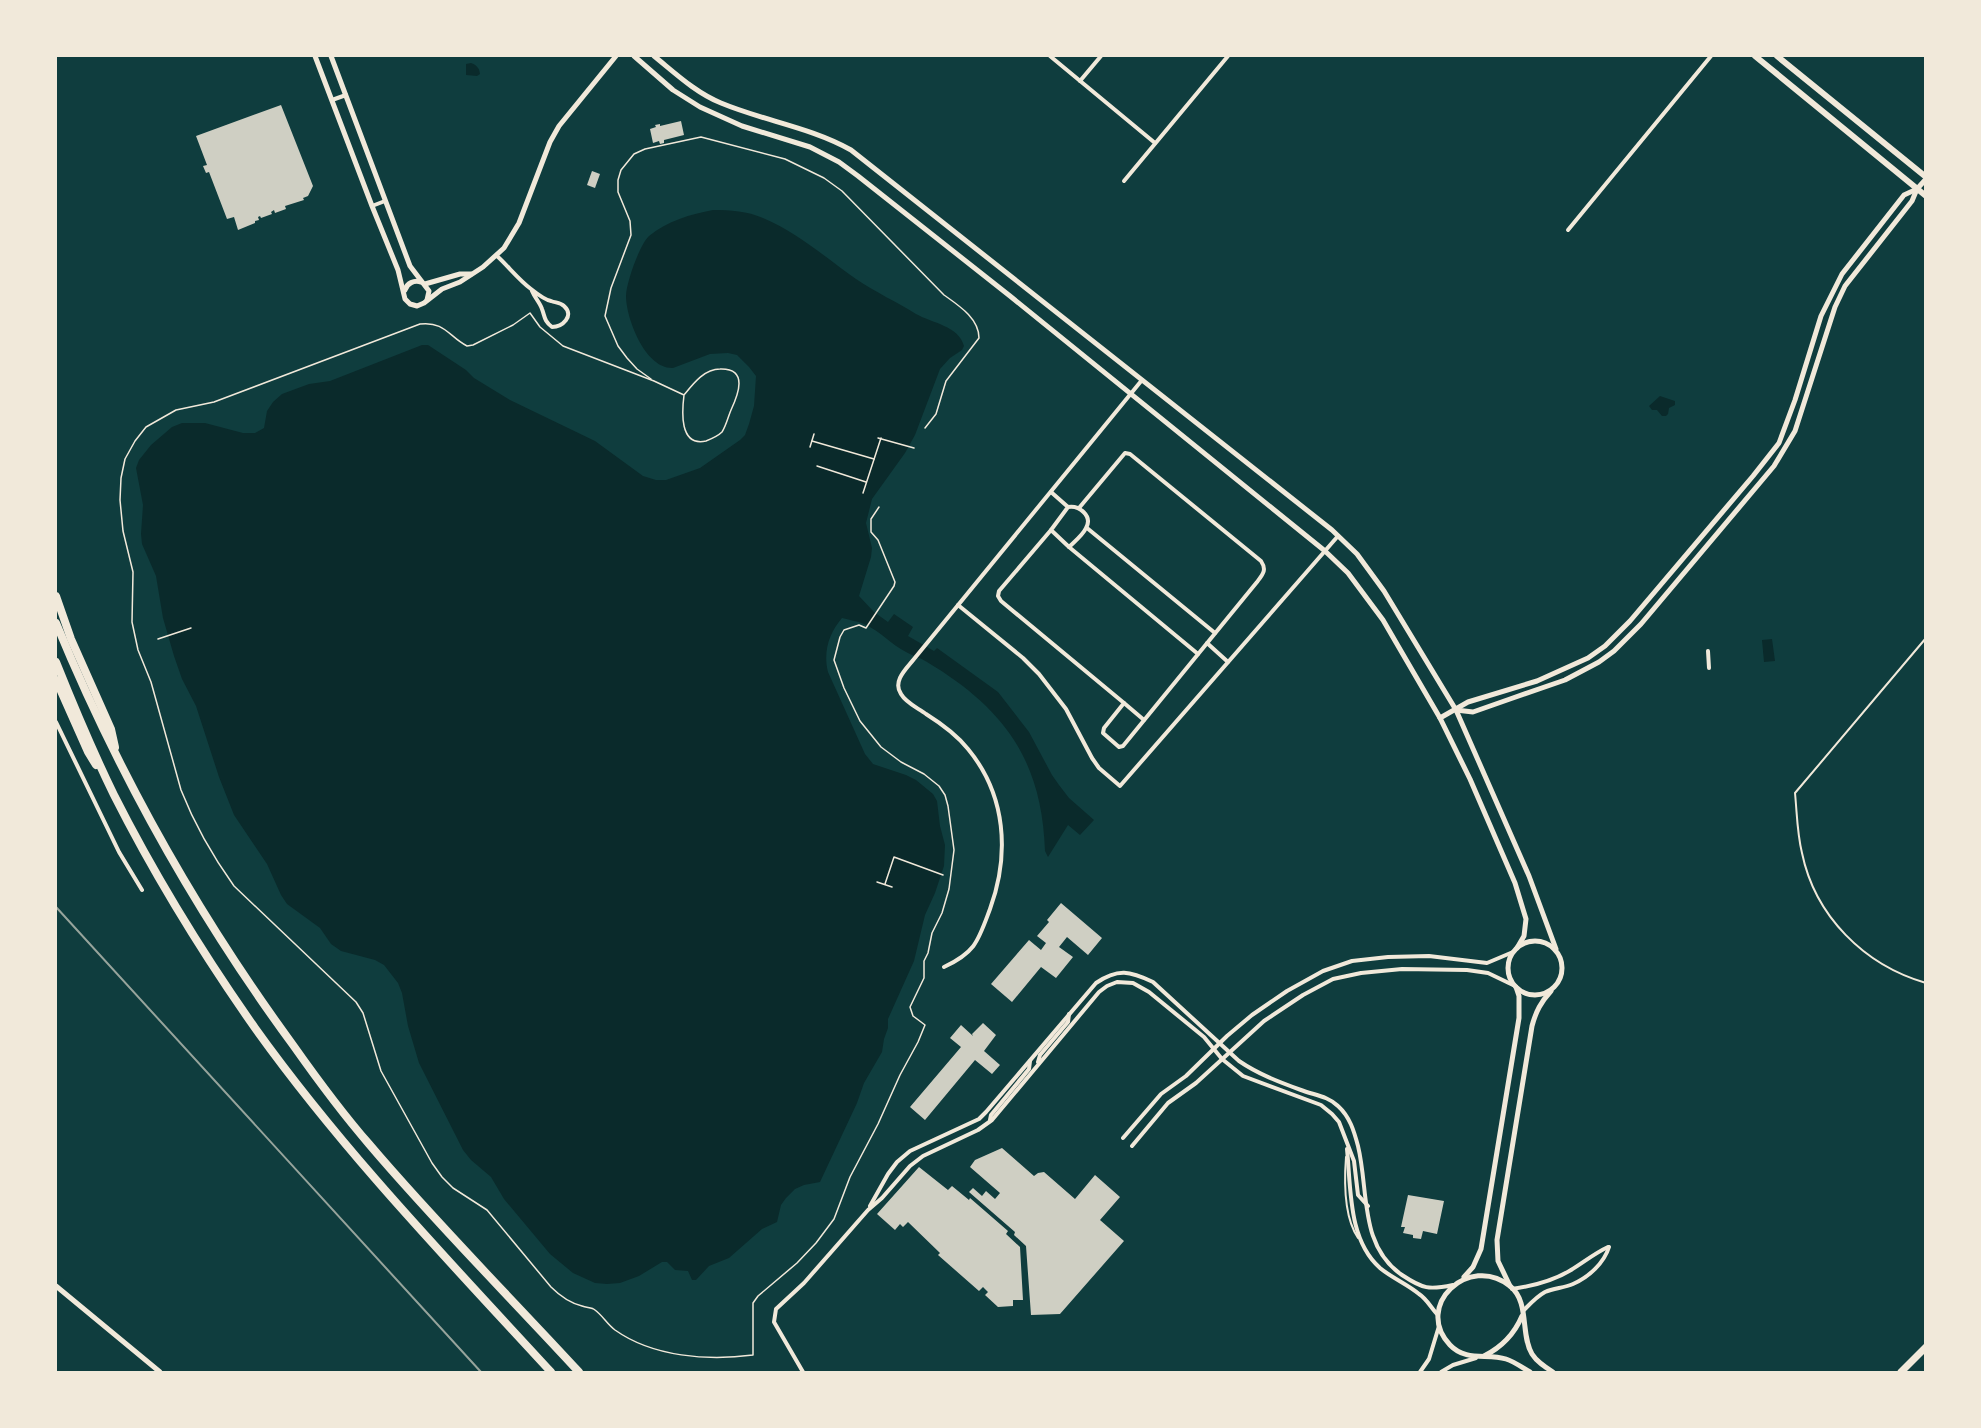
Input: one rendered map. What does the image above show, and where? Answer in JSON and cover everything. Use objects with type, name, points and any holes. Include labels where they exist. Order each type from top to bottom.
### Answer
[{"type":"highway","points":[[56,596],[71,639],[111,729],[118,760]]},
{"type":"highway","points":[[56,622],[84,689],[118,760],[189,890],[265,1006],[319,1081],[406,1188],[579,1372]]},
{"type":"highway","points":[[56,662],[113,793]]},
{"type":"highway","points":[[56,680],[88,752],[176,907],[257,1030],[321,1114],[389,1194],[551,1372]]},
{"type":"main road","points":[[1755,56],[1926,196]]},
{"type":"main road","points":[[1777,56],[1926,178]]},
{"type":"main road","points":[[1901,1372],[1926,1347]]},
{"type":"street","points":[[315,56],[398,270],[405,299],[414,306],[421,305],[442,289],[460,282],[497,255],[513,236],[550,142],[559,126],[616,56]]},
{"type":"street","points":[[331,56],[410,266],[429,291],[427,300]]},
{"type":"street","points":[[634,56],[667,85],[700,107],[742,126],[810,147],[839,162],[1011,296],[1325,551],[1348,573],[1383,620],[1440,718],[1470,779],[1515,883],[1526,918],[1524,936],[1508,967],[1509,977],[1519,996],[1519,1018],[1481,1249],[1473,1267],[1463,1279]]},
{"type":"street","points":[[654,56],[683,79],[719,102],[815,133],[851,150],[1338,536],[1357,554],[1384,591],[1456,710],[1529,876],[1562,963],[1563,973],[1559,983],[1536,1011],[1532,1026],[1497,1240],[1498,1261],[1511,1288],[1518,1296],[1529,1346],[1533,1355],[1553,1372]]},
{"type":"street","points":[[1050,56],[1155,144]]},
{"type":"street","points":[[1080,81],[1101,56]]},
{"type":"street","points":[[1124,181],[1228,56]]},
{"type":"street","points":[[1568,230],[1711,56]]},
{"type":"street","points":[[332,100],[346,95]]},
{"type":"street","points":[[1456,710],[1473,712],[1565,680],[1599,662],[1614,651],[1641,624],[1781,456],[1795,431],[1834,307],[1845,286],[1912,201],[1917,189],[1926,178]]},
{"type":"street","points":[[1440,718],[1468,702],[1537,681],[1588,658],[1605,646],[1630,621],[1779,443],[1821,316],[1842,274],[1905,195],[1917,189]]},
{"type":"street","points":[[372,206],[385,201]]},
{"type":"street","points":[[497,255],[532,291],[565,306],[567,321],[563,325],[552,327],[547,323],[543,317],[542,308],[532,291]]},
{"type":"street","points":[[404,291],[413,281],[424,283],[460,274],[471,274]]},
{"type":"street","points":[[944,967],[960,960],[970,951],[978,939],[988,914],[1000,871],[1002,840],[1000,816],[990,784],[966,747],[943,725],[905,699],[899,690],[900,677],[1142,380]]},
{"type":"street","points":[[1079,508],[1125,453],[1130,454],[1261,561],[1264,566],[1264,571],[1215,633],[1124,746],[1119,747],[1103,733],[1104,728],[1124,703]]},
{"type":"street","points":[[1051,492],[1068,507],[1079,508],[1086,515],[1087,528],[1215,633]]},
{"type":"street","points":[[1068,507],[999,591],[998,596],[1001,602],[1144,720]]},
{"type":"street","points":[[1069,546],[1087,528]]},
{"type":"street","points":[[1051,530],[1198,654]]},
{"type":"street","points":[[958,605],[1023,658],[1039,674],[1066,709],[1092,758],[1120,786],[1338,536]]},
{"type":"street","points":[[1206,643],[1228,662]]},
{"type":"street","points":[[1708,651],[1709,668]]},
{"type":"street","points":[[56,723],[119,852],[142,890]]},
{"type":"street","points":[[1123,1138],[1161,1094],[1186,1076],[1252,1015],[1287,991],[1323,971],[1352,961],[1388,957],[1429,956],[1488,963],[1527,942],[1537,940],[1556,949]]},
{"type":"street","points":[[1132,1146],[1168,1103],[1196,1083],[1264,1021],[1303,995],[1333,979],[1361,973],[1402,969],[1467,970],[1488,973],[1526,994],[1539,995],[1551,991]]},
{"type":"street","points":[[868,1210],[888,1174],[910,1150],[979,1119],[1096,983],[1106,976],[1122,972],[1138,975],[1153,982],[1254,1071],[1327,1098],[1338,1106],[1354,1131],[1362,1161],[1372,1236],[1386,1262],[1423,1287],[1430,1289],[1453,1285]]},
{"type":"street","points":[[803,1372],[774,1322],[775,1312],[779,1306],[811,1276],[868,1210],[916,1161],[978,1130],[990,1121],[1099,992],[1117,982],[1133,983],[1149,992],[1204,1037],[1222,1059],[1243,1076],[1321,1105],[1332,1114],[1339,1122],[1354,1161],[1358,1195],[1368,1206]]},
{"type":"street","points":[[1038,1065],[1040,1055],[1068,1022],[1069,1014]]},
{"type":"street","points":[[990,1121],[991,1115],[1029,1069],[1031,1059]]},
{"type":"street","points":[[1339,1122],[1347,1117]]},
{"type":"street","points":[[1347,1145],[1358,1238],[1368,1257],[1380,1268],[1420,1294],[1438,1316]]},
{"type":"street","points":[[1441,1372],[1461,1362],[1481,1357],[1498,1348],[1510,1336],[1522,1313],[1531,1302],[1545,1292],[1571,1285],[1589,1274],[1606,1256],[1609,1246],[1560,1276],[1535,1285],[1511,1288],[1489,1277],[1475,1276],[1463,1279],[1446,1292],[1438,1316],[1439,1326],[1450,1345],[1461,1353],[1481,1357],[1504,1358],[1530,1372]]},
{"type":"street","points":[[56,1286],[160,1372]]},
{"type":"street","points":[[1420,1372],[1433,1350],[1436,1330],[1439,1326]]},
{"type":"lane","points":[[1926,638],[1795,793],[1797,827],[1802,853],[1822,904],[1847,937],[1878,962],[1910,978],[1926,983]]},
{"type":"path","points":[[654,381],[637,369],[627,358],[618,346],[605,316],[611,288],[631,235],[630,221],[618,192],[618,180],[621,170],[634,154],[645,148],[701,137],[785,159],[824,178],[842,191],[944,295],[963,309],[971,319],[980,333],[979,338],[946,381],[936,414],[926,428]]},
{"type":"path","points":[[684,395],[563,346],[540,327],[530,313],[513,325],[467,346],[440,326],[430,323],[420,324],[214,402],[176,410],[159,418],[141,434],[125,459],[120,500],[123,531],[133,572],[132,622],[138,650],[151,682],[187,806],[226,875],[234,886],[356,1002],[363,1013],[381,1071],[442,1177],[453,1188],[486,1210],[560,1295],[584,1307],[594,1308],[613,1329],[628,1338],[681,1355],[707,1358],[753,1355],[753,1303],[758,1296],[797,1263],[834,1219],[850,1177],[918,1042],[924,1025],[913,1016],[910,1007],[924,978],[924,961],[949,889],[954,850],[948,806],[939,786],[881,747],[860,721],[834,660],[844,630],[859,625],[866,628],[894,586],[895,582],[878,540],[871,532],[871,519],[879,507]]},
{"type":"path","points":[[712,370],[730,370],[736,374],[739,381],[739,393],[723,430],[706,441],[698,441],[685,431],[682,421],[684,395],[697,380],[712,370]]},
{"type":"path","points":[[810,447],[814,434]]},
{"type":"path","points":[[863,493],[880,438],[914,448]]},
{"type":"path","points":[[812,441],[874,459]]},
{"type":"path","points":[[817,466],[867,482]]},
{"type":"path","points":[[158,639],[191,628]]},
{"type":"path","points":[[885,884],[894,857],[943,875]]},
{"type":"path","points":[[877,882],[892,887]]},
{"type":"water","points":[[471,63],[479,70],[480,74],[477,76],[466,75],[466,64]]},
{"type":"water","points":[[713,210],[745,212],[776,224],[863,284],[916,314],[951,329],[961,339],[964,346],[940,369],[915,435],[905,453],[872,499],[866,523],[872,548],[871,557],[859,596],[874,612],[888,622],[894,614],[913,627],[908,636],[934,651],[937,648],[998,692],[1029,732],[1059,785],[1069,798],[1094,820],[1080,835],[1068,825],[1048,857],[1045,851],[1036,790],[1027,763],[1014,740],[997,718],[978,698],[927,662],[901,649],[870,627],[842,618],[828,643],[826,657],[828,672],[865,754],[873,764],[916,780],[933,794],[937,801],[945,845],[944,866],[925,915],[914,961],[888,1019],[882,1052],[864,1083],[820,1182],[795,1189],[781,1205],[777,1222],[762,1229],[729,1258],[709,1266],[696,1280],[692,1280],[688,1271],[675,1270],[667,1262],[662,1262],[639,1276],[620,1283],[595,1283],[573,1273],[550,1254],[504,1199],[491,1177],[463,1150],[419,1063],[398,983],[384,965],[375,960],[341,951],[331,944],[320,928],[287,904],[267,864],[234,815],[196,706],[182,679],[174,656],[163,618],[156,576],[142,544],[143,505],[136,468],[139,460],[151,445],[172,427],[182,423],[205,423],[243,433],[255,433],[264,428],[267,411],[282,394],[309,384],[330,381],[422,345],[428,345],[510,400],[595,441],[643,476],[666,480],[700,468],[745,435],[754,406],[756,376],[737,355],[728,353],[710,354],[673,368],[663,366],[654,360],[639,341],[629,317],[626,296],[634,264],[649,236],[680,219]]},
{"type":"water","points":[[1660,396],[1675,401],[1675,405],[1669,408],[1666,416],[1662,416],[1649,406]]},
{"type":"water","points":[[1772,639],[1775,661],[1764,662],[1762,640]]},
{"type":"building","points":[[281,105],[313,186],[308,196],[303,198],[304,200],[285,206],[286,209],[275,213],[274,210],[272,214],[261,218],[260,216],[255,223],[238,230],[234,217],[227,219],[209,172],[206,173],[203,166],[207,165],[196,136]]},
{"type":"building","points":[[681,121],[684,135],[664,140],[664,143],[660,144],[659,141],[653,143],[650,129],[656,127],[655,125]]},
{"type":"building","points":[[592,171],[600,174],[595,188],[587,185]]},
{"type":"building","points":[[1061,903],[1102,938],[1088,955],[1067,937],[1059,947],[1073,957],[1056,978],[1041,967],[1012,1002],[991,984],[1029,940],[1041,950],[1046,943],[1037,936]]},
{"type":"building","points":[[983,1023],[996,1035],[984,1051],[1000,1065],[992,1074],[975,1060],[925,1120],[910,1107],[961,1047],[950,1038],[961,1025],[973,1036],[972,1034]]},
{"type":"building","points":[[1002,1148],[1034,1176],[1044,1172],[1075,1199],[1095,1175],[1120,1197],[1100,1220],[1124,1241],[1060,1314],[1031,1315],[1026,1246],[1014,1235],[1015,1232],[969,1192],[973,1188],[982,1196],[986,1191],[995,1199],[1000,1193],[970,1167],[975,1160]]},
{"type":"building","points":[[919,1167],[948,1190],[952,1186],[969,1200],[970,1198],[1008,1231],[1006,1234],[1020,1247],[1023,1300],[1013,1300],[1013,1306],[998,1307],[985,1295],[988,1292],[983,1287],[979,1291],[938,1255],[940,1253],[908,1222],[903,1227],[900,1224],[895,1230],[877,1214]]},
{"type":"building","points":[[1408,1195],[1444,1201],[1437,1234],[1423,1231],[1421,1239],[1403,1233],[1405,1227],[1401,1227]]},
{"type":"railway","points":[[56,907],[481,1372]]}]
